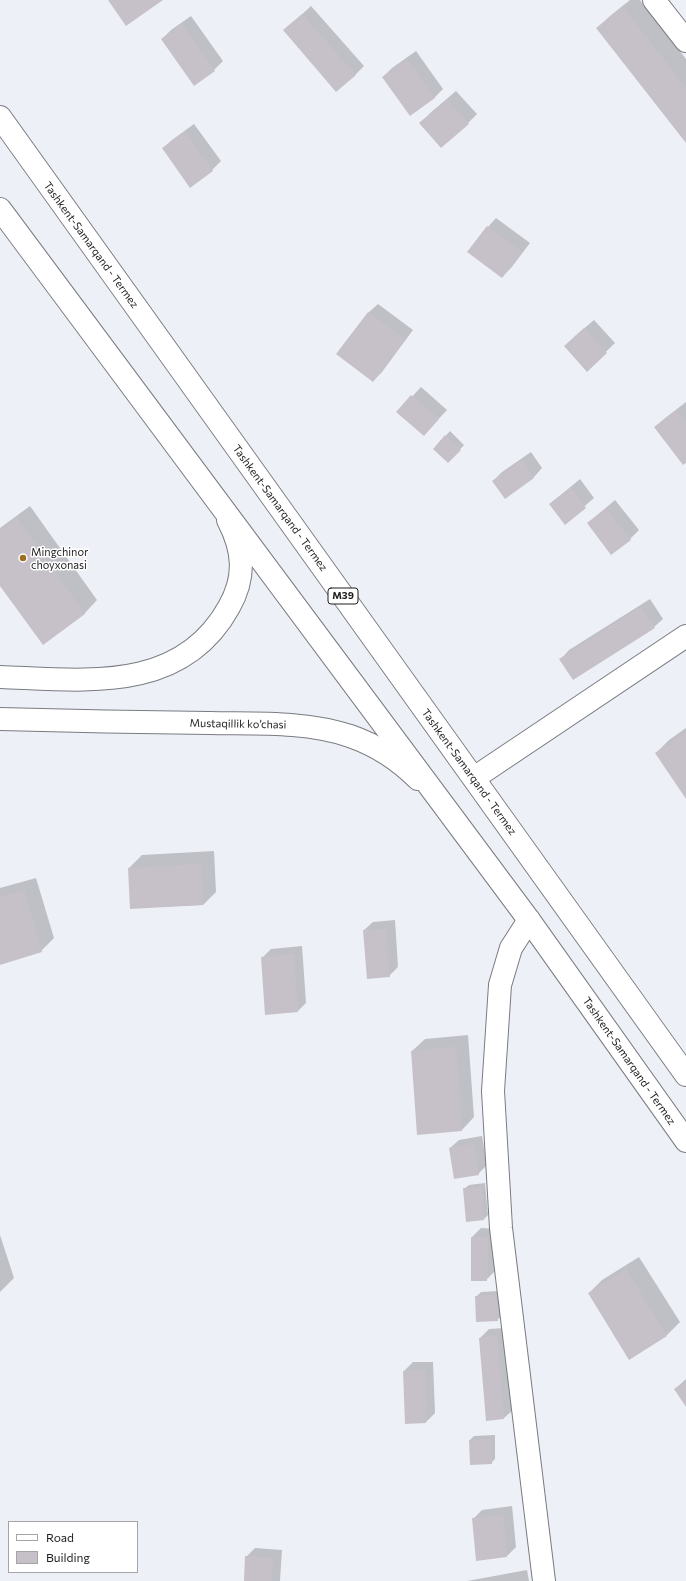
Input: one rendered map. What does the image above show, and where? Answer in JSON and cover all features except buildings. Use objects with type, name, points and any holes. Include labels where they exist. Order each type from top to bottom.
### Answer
[{"type":"main road","points":[[654,0],[686,41]]},
{"type":"main road","name":"Tashkent-Samarqand - Termez","points":[[0,117],[686,1075]]},
{"type":"main road","name":"Tashkent-Samarqand - Termez","points":[[0,209],[529,920],[686,1141]]},
{"type":"main road","points":[[0,677],[77,679],[111,678],[145,673],[176,660],[205,641],[227,611],[236,594],[241,576],[242,559],[237,542],[221,507]]},
{"type":"main road","points":[[474,778],[686,636]]},
{"type":"main road","name":"Mustaqillik ko’chasi","points":[[0,719],[276,725],[325,730],[349,735],[372,744],[393,757],[430,790],[447,810]]},
{"type":"main road","points":[[529,920],[511,948],[500,986],[493,1091],[501,1228],[544,1581]]},
{"type":"place","name":"Mingchinor choyxonasi","points":[[23,558]]}]
